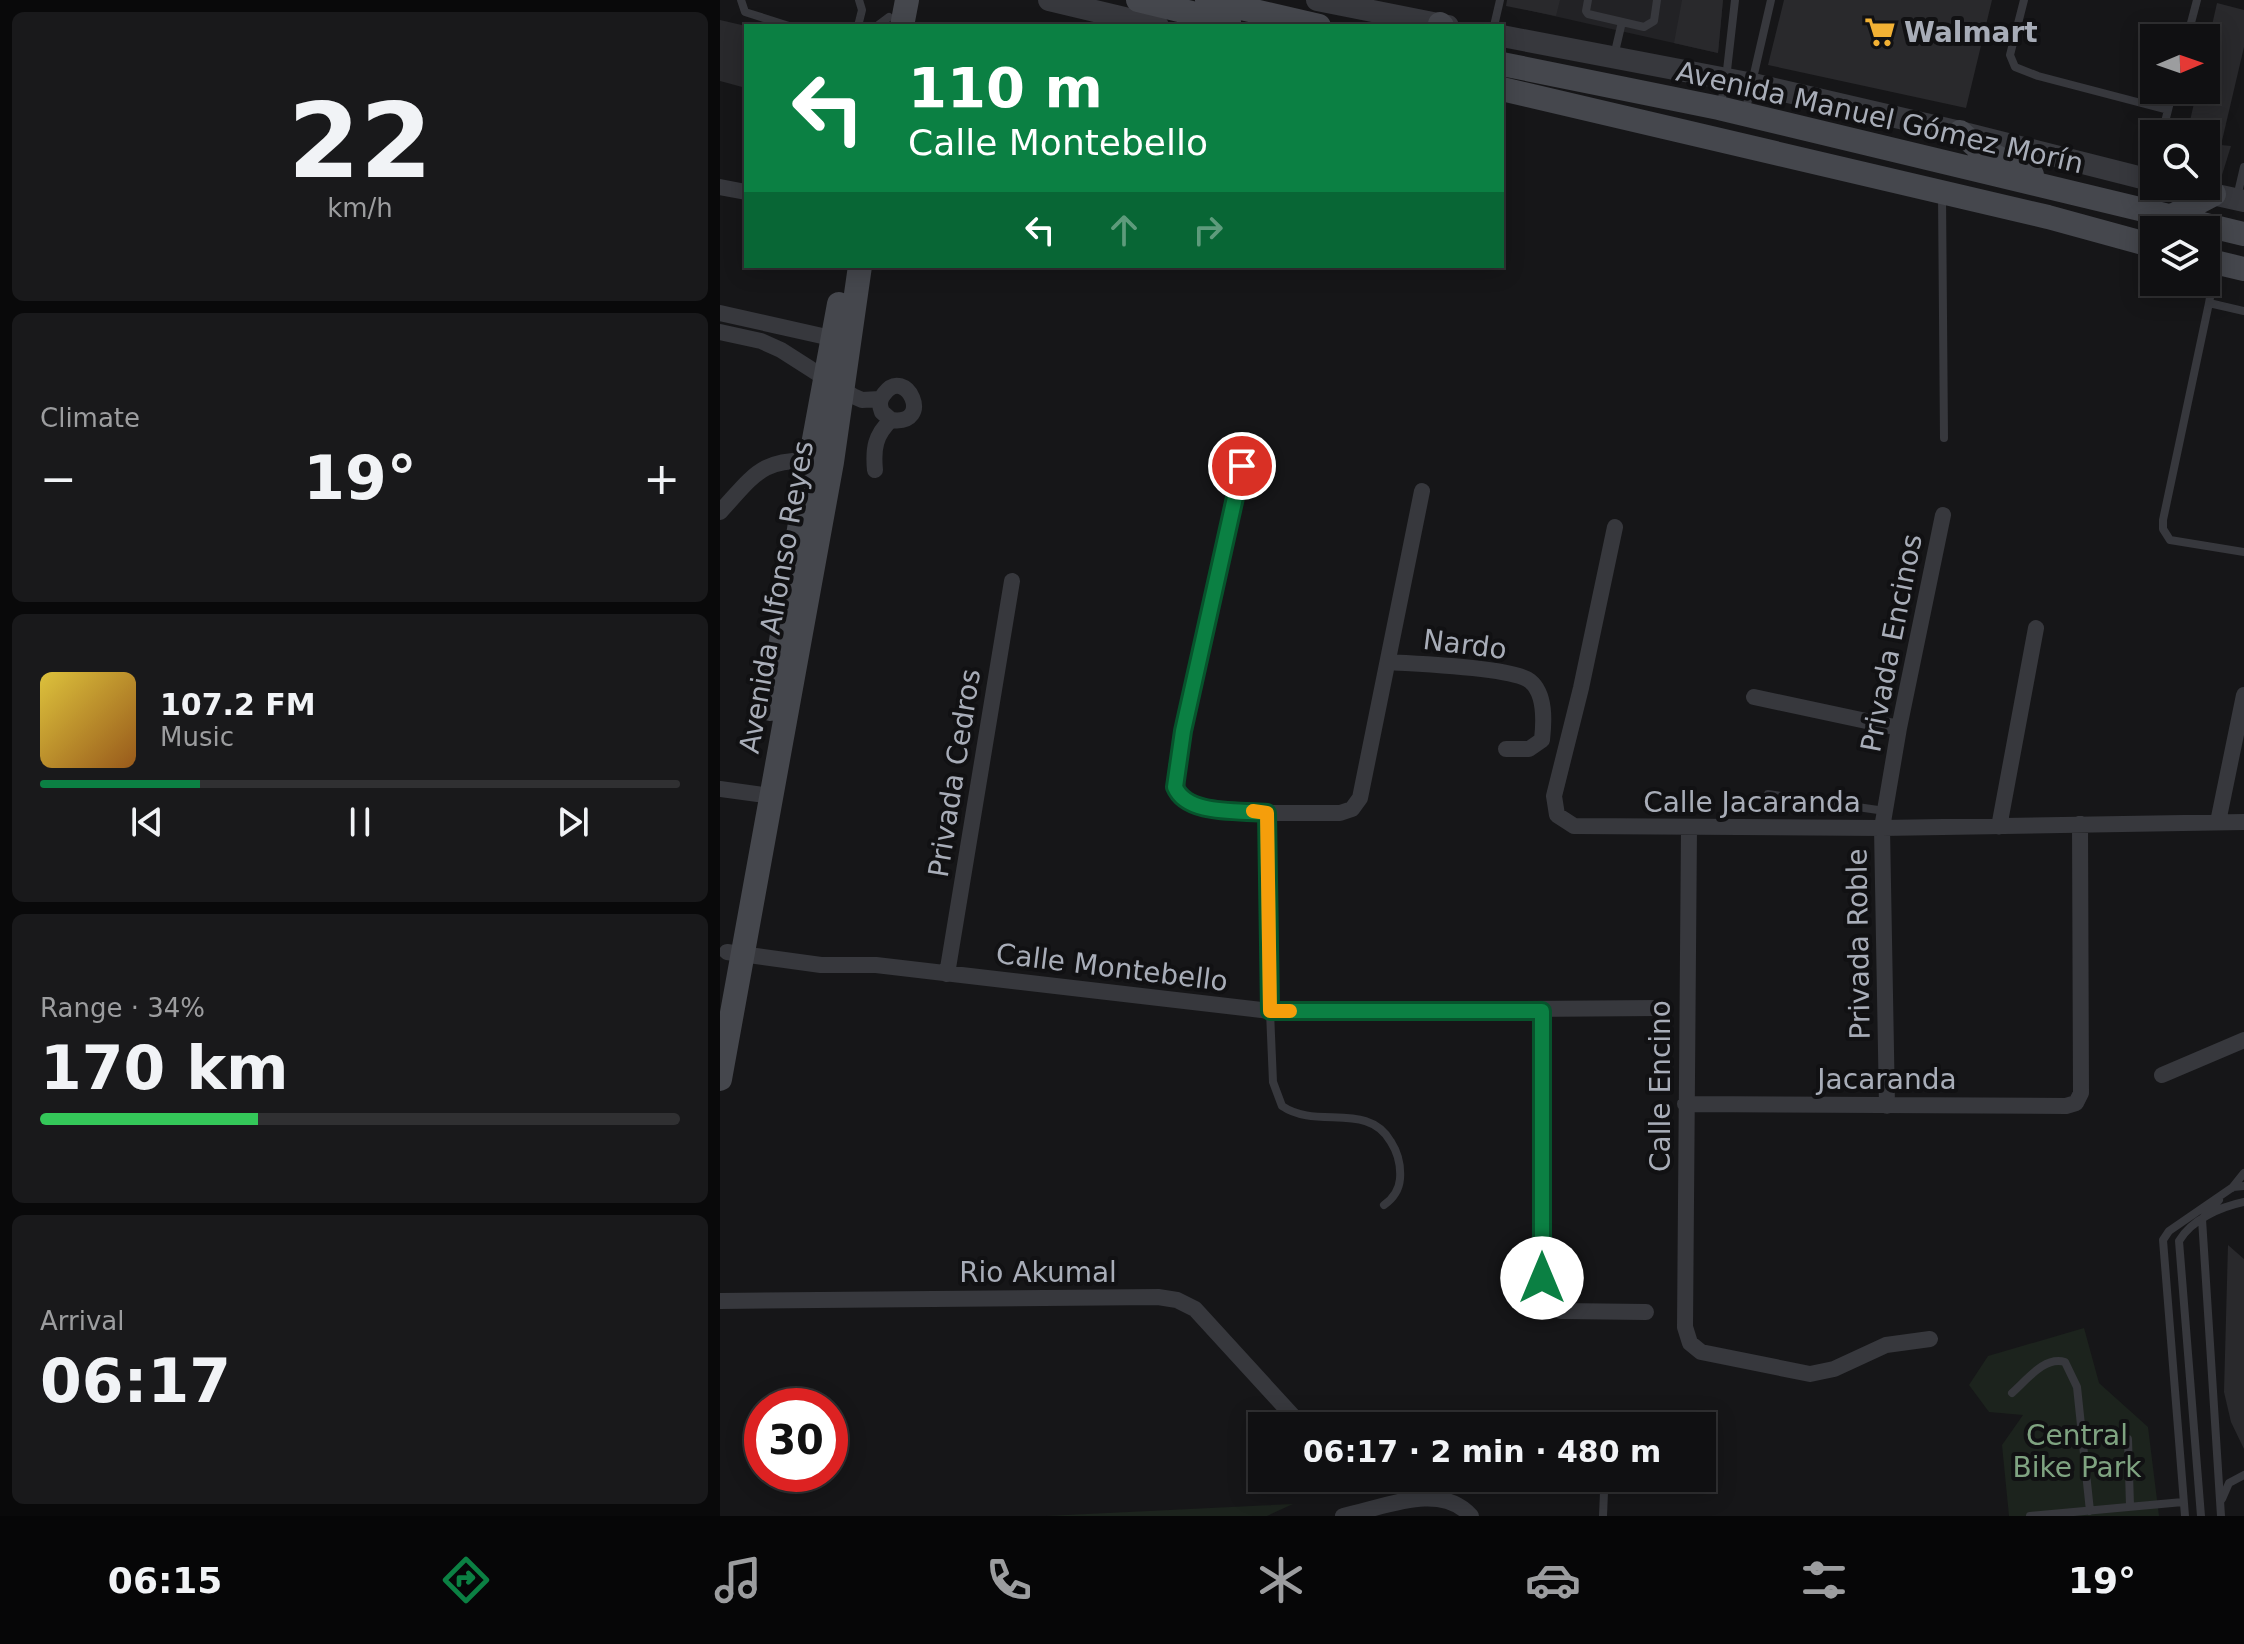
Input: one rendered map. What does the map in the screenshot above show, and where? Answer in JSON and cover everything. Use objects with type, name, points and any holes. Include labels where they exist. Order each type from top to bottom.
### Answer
[{"type":"main road","points":[[889,19],[907,0]]},
{"type":"main road","points":[[1138,0],[1237,24]]},
{"type":"main road","points":[[1207,0],[1310,24]]},
{"type":"main road","points":[[1504,53],[1532,62],[1548,73]]},
{"type":"main road","name":"Avenida Manuel Gómez Morín","points":[[1504,64],[1719,108],[2172,216]]},
{"type":"main road","name":"Avenida Manuel Gómez Morín","points":[[1504,90],[2048,217],[2140,242]]},
{"type":"main road","points":[[1960,132],[1977,147],[2036,176],[2045,187]]},
{"type":"main road","points":[[2172,216],[2232,198]]},
{"type":"main road","name":"Avenida Manuel Gómez Morín","points":[[2220,228],[2244,234]]},
{"type":"main road","points":[[2220,264],[2244,269]]},
{"type":"main road","name":"Avenida Alfonso Reyes","points":[[841,341],[845,268]]},
{"type":"main road","name":"Avenida Alfonso Reyes","points":[[720,1079],[735,953],[841,341],[859,268]]},
{"type":"main road","name":"Avenida Alfonso Reyes","points":[[720,987],[735,953]]},
{"type":"street","points":[[1049,0],[1150,24]]},
{"type":"street","points":[[1317,0],[1346,3],[1439,24]]},
{"type":"street","name":"Avenida Manuel Gómez Morín","points":[[1504,36],[1753,84],[2140,173]]},
{"type":"street","points":[[720,187],[744,192]]},
{"type":"street","points":[[720,313],[841,341]]},
{"type":"street","points":[[720,332],[761,341],[781,350],[834,386],[862,400],[880,399]]},
{"type":"street","points":[[893,386],[910,392],[915,400],[914,409],[908,417],[900,421],[891,420],[882,412],[880,399],[893,386]]},
{"type":"street","points":[[875,470],[878,435],[891,420]]},
{"type":"street","points":[[720,512],[762,468],[776,463],[821,462]]},
{"type":"street","points":[[1242,466],[1183,731],[1175,787],[1186,801],[1199,807],[1267,813],[1270,1011]]},
{"type":"street","name":"Nardo","points":[[1267,813],[1340,813],[1352,809],[1360,798],[1422,491]]},
{"type":"street","name":"Privada Encinos","points":[[1882,828],[1899,728],[1943,515]]},
{"type":"street","name":"Calle Jacaranda","points":[[1615,527],[1581,688],[1554,796],[1557,815],[1574,826],[1882,828],[2244,822]]},
{"type":"street","name":"Privada Cedros","points":[[947,974],[1012,581]]},
{"type":"street","points":[[1999,827],[2036,628]]},
{"type":"street","name":"Nardo","points":[[1388,662],[1503,673],[1529,680],[1539,695],[1544,719],[1542,740],[1529,749],[1506,749]]},
{"type":"street","points":[[2218,822],[2244,695]]},
{"type":"street","points":[[1754,697],[1899,728]]},
{"type":"street","points":[[720,789],[764,795]]},
{"type":"street","name":"Jacaranda","points":[[1685,1104],[2066,1106],[2076,1103],[2081,1093],[2080,824]]},
{"type":"street","name":"Calle Encino","points":[[1689,828],[1685,1327],[1690,1343],[1701,1352],[1719,1357],[1810,1374],[1834,1369],[1886,1345],[1930,1339]]},
{"type":"street","name":"Privada Roble","points":[[1882,828],[1887,1106]]},
{"type":"street","name":"Calle Montebello","points":[[735,953],[821,965],[876,965],[1270,1011],[1658,1008]]},
{"type":"street","points":[[1542,1011],[1544,1296],[1550,1307],[1561,1311],[1646,1312]]},
{"type":"street","points":[[2162,1075],[2244,1040]]},
{"type":"street","name":"Rio Akumal","points":[[720,1301],[1142,1297],[1177,1300],[1195,1309],[1289,1412]]},
{"type":"street","points":[[1343,1516],[1366,1514],[1429,1497],[1462,1505],[1471,1516]]},
{"type":"lane","points":[[741,0],[745,12],[782,24]]},
{"type":"lane","points":[[858,24],[862,10],[859,0]]},
{"type":"lane","points":[[1494,24],[1500,0]]},
{"type":"lane","points":[[1588,0],[1588,14],[1650,26],[1654,21],[1657,0]]},
{"type":"lane","points":[[1719,108],[1726,79],[1735,0]]},
{"type":"lane","points":[[1745,114],[1771,0]]},
{"type":"lane","points":[[2024,0],[2010,55],[2015,67],[2038,76],[2168,110]]},
{"type":"lane","points":[[2191,24],[2197,0]]},
{"type":"lane","points":[[1614,57],[1622,22]]},
{"type":"lane","points":[[2166,120],[2170,104]]},
{"type":"lane","points":[[2232,198],[2244,167]]},
{"type":"lane","points":[[1942,193],[1944,438]]},
{"type":"lane","points":[[2209,296],[2163,529],[2170,540],[2244,552]]},
{"type":"lane","points":[[2209,303],[2244,311]]},
{"type":"lane","points":[[1768,794],[1885,811]]},
{"type":"lane","points":[[1270,1011],[1273,1082],[1282,1106],[1304,1117],[1365,1120],[1380,1128],[1389,1138],[1400,1164],[1400,1177],[1397,1191],[1384,1205]]},
{"type":"lane","points":[[2201,1516],[2179,1241],[2185,1231],[2202,1219],[2244,1173]]},
{"type":"lane","points":[[2185,1516],[2163,1240],[2169,1231],[2233,1187],[2244,1186]]},
{"type":"lane","points":[[2202,1219],[2244,1202]]},
{"type":"lane","points":[[2202,1219],[2221,1516]]},
{"type":"lane","points":[[2012,1393],[2045,1363],[2056,1359],[2065,1362],[2077,1387],[2090,1511]]},
{"type":"lane","points":[[2128,1439],[2130,1506]]},
{"type":"lane","points":[[2220,1503],[2229,1483],[2244,1475]]},
{"type":"lane","points":[[1603,1516],[1604,1492]]},
{"type":"lane","points":[[2030,1516],[2183,1502]]},
{"type":"shaded area","points":[[1525,0],[1723,0],[1718,53],[1523,9]]},
{"type":"green space","name":"Central Bike Park","points":[[2084,1328],[2099,1383],[2148,1427],[2159,1516],[2009,1516],[2002,1445],[2023,1415],[1989,1412],[1969,1385],[1988,1356]]},
{"type":"green space","points":[[1293,1504],[1267,1516],[1046,1516]]},
{"type":"building","points":[[1507,0],[1560,0],[1556,16],[1506,6]]},
{"type":"building","points":[[1682,0],[1723,0],[1718,53],[1674,43]]},
{"type":"building","name":"Walmart","points":[[1784,0],[1992,0],[1966,108],[1768,65]]},
{"type":"building","points":[[2217,3],[2244,10],[2244,47],[2221,145],[2231,146],[2222,175],[2220,120],[2190,120],[2194,104],[2220,104],[2220,24],[2212,24]]},
{"type":"building","points":[[720,20],[744,26],[744,87],[720,81]]},
{"type":"building","points":[[2228,1245],[2244,1259],[2244,1449],[2231,1422],[2224,1392]]},
{"type":"slow traffic","points":[[1253,811],[1267,813],[1270,1011],[1290,1011]]},
{"type":"place","name":"Walmart","points":[[1880,32]]},
{"type":"route","points":[[1242,466],[1183,731],[1175,787],[1186,801],[1199,807],[1267,813],[1270,1011],[1542,1011],[1542,1278]]}]
